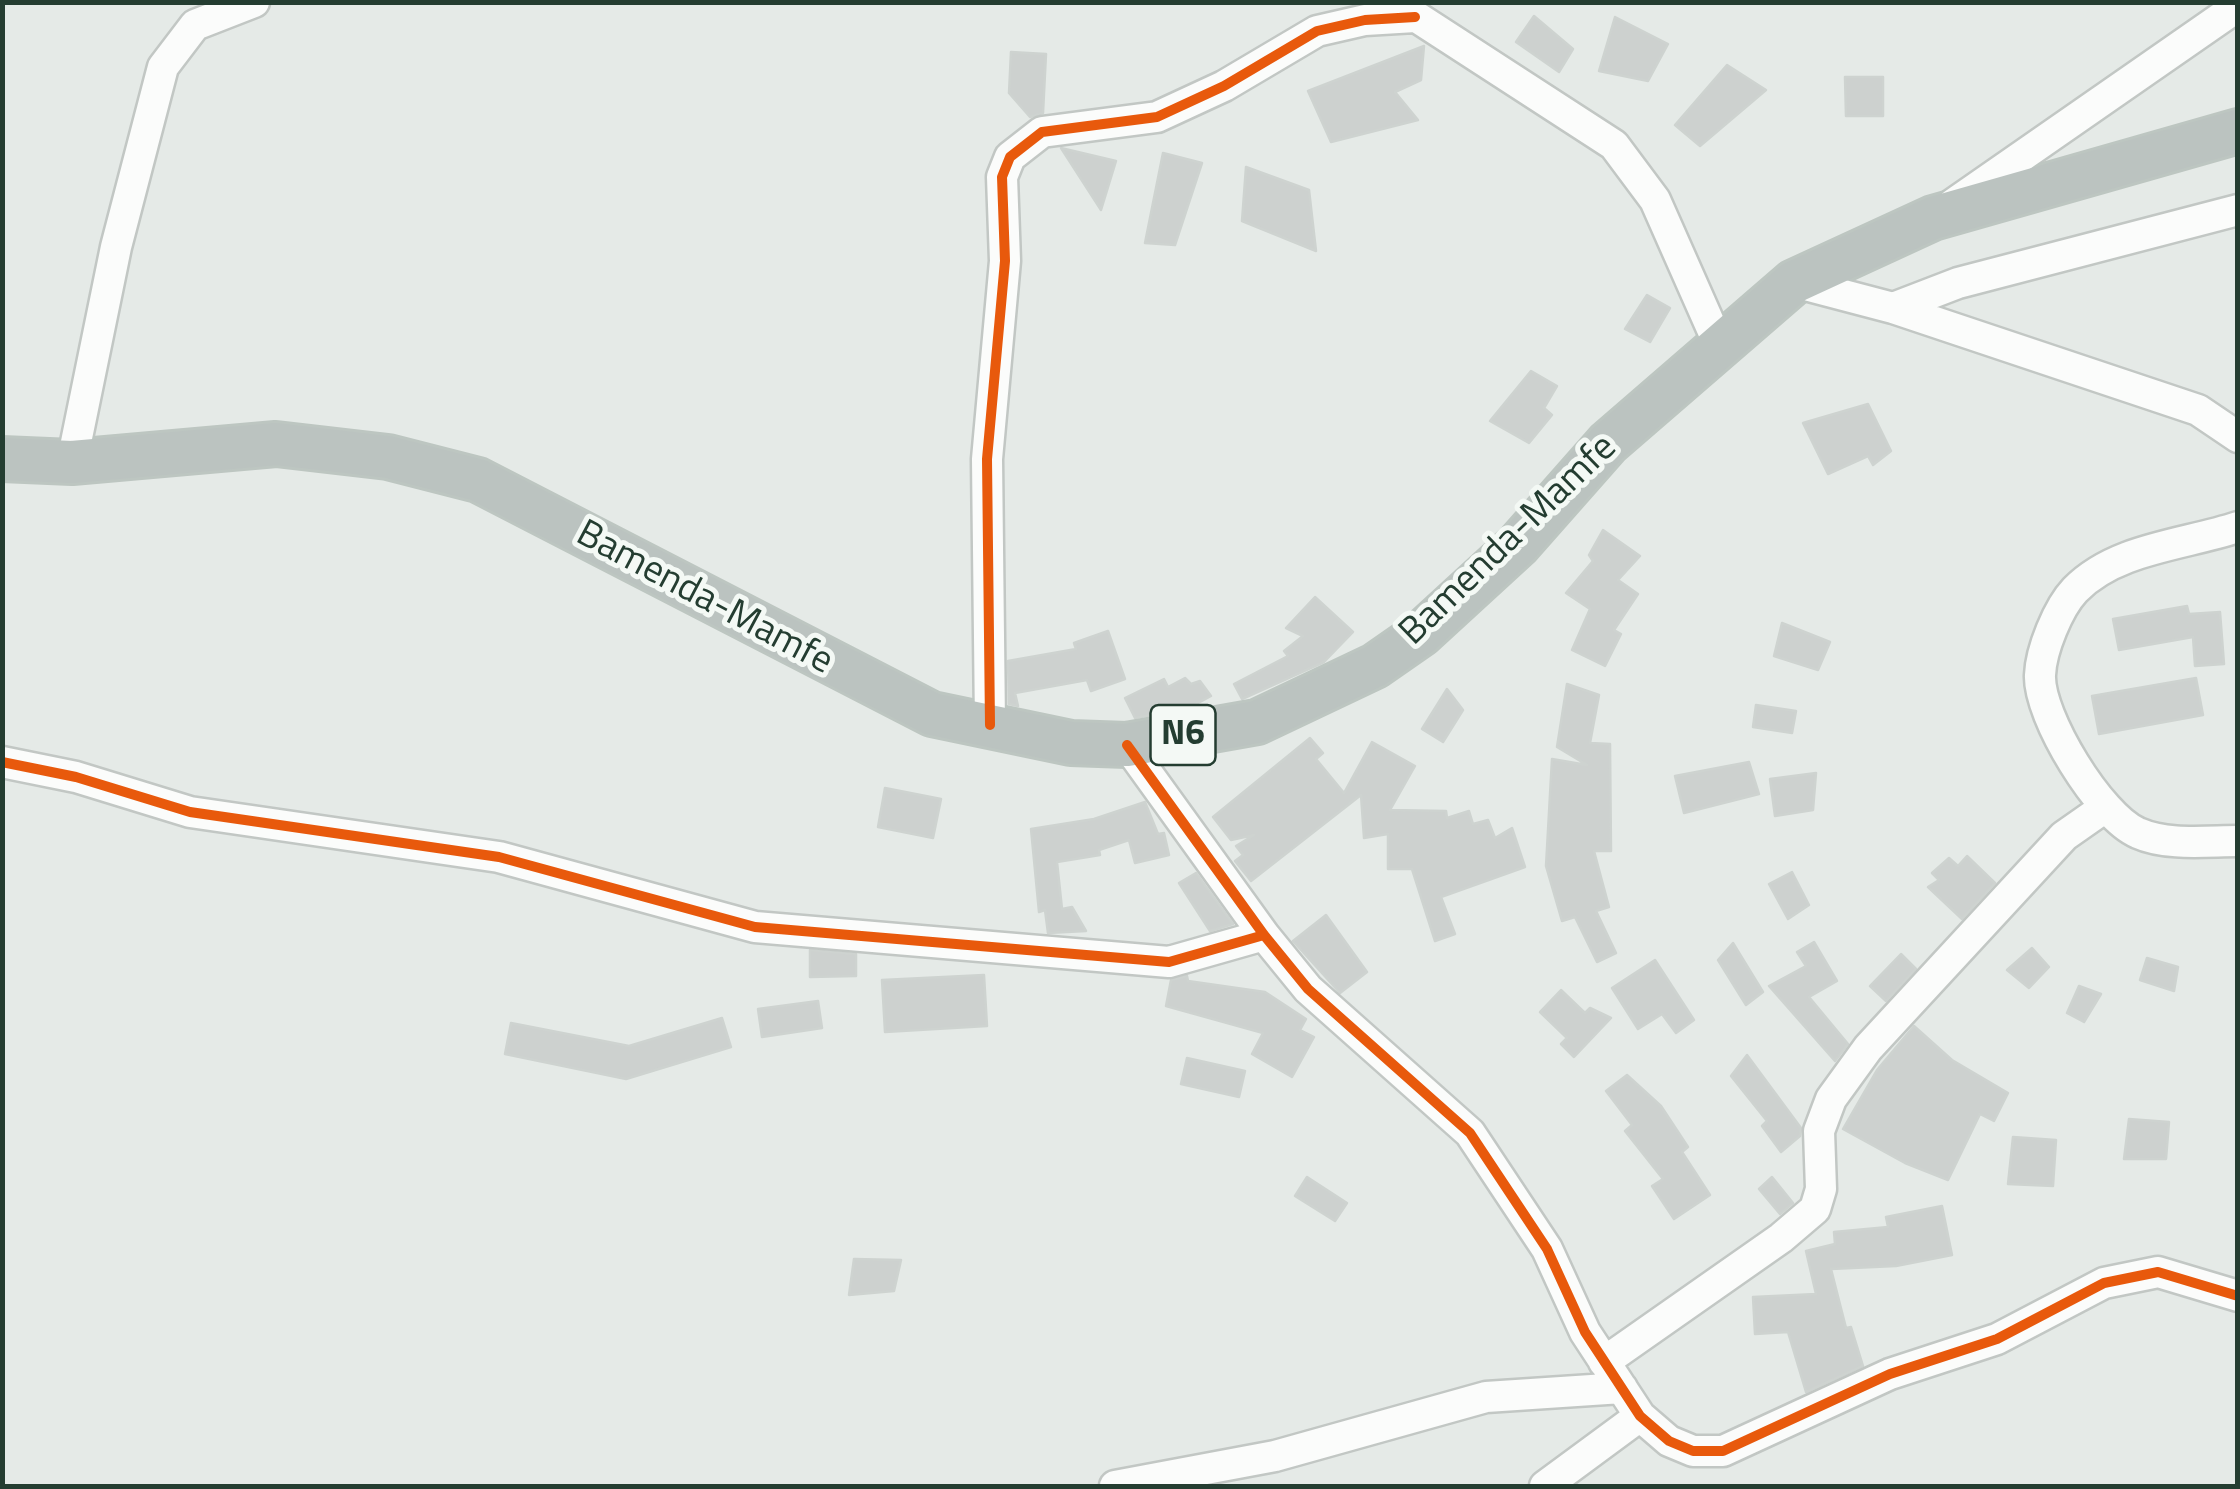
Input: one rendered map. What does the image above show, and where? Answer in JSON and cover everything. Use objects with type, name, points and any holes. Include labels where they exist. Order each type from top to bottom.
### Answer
[{"type":"highway","name":"Bamenda-Mamfe","points":[[2,460],[72,462],[276,444],[388,457],[478,480],[886,694],[932,714],[1071,743],[1127,744],[1257,722],[1375,666],[1462,596],[1518,544],[1608,443],[1794,282],[1932,218],[2238,131]]},
{"type":"street","points":[[72,462],[116,247],[163,67],[195,25],[254,2]]},
{"type":"street","points":[[1932,218],[2238,6]]},
{"type":"street","points":[[990,725],[986,459],[1005,260],[1002,177],[1010,156],[1042,132],[1157,118],[1224,86],[1317,32],[1404,10],[1614,146],[1656,200],[1720,347]]},
{"type":"street","points":[[1893,308],[1958,283],[2238,210]]},
{"type":"street","points":[[1794,282],[1893,308],[2198,410],[2238,437]]},
{"type":"street","points":[[2238,527],[2127,556],[2074,591],[2048,640],[2039,677],[2057,732],[2104,808],[2138,833],[2176,840],[2238,841]]},
{"type":"street","points":[[1127,744],[1264,936],[1350,1030],[1394,1061],[1470,1134],[1547,1248],[1585,1332],[1604,1362],[1640,1416],[1669,1441],[1692,1451],[1724,1451],[1890,1374],[1997,1339],[2104,1283],[2158,1272],[2238,1296]]},
{"type":"street","points":[[2,762],[76,777],[190,812],[499,857],[755,927],[1169,962],[1264,936]]},
{"type":"street","points":[[1604,1362],[1815,1208],[1822,1189],[1820,1131],[1831,1099],[1859,1060],[1963,940],[2064,836],[2104,808]]},
{"type":"street","points":[[1114,1486],[1275,1456],[1486,1397],[1622,1388]]},
{"type":"street","points":[[1545,1486],[1640,1416]]},
{"type":"building","points":[[1534,16],[1573,49],[1559,72],[1516,42]]},
{"type":"building","points":[[1615,17],[1668,44],[1648,81],[1599,71]]},
{"type":"building","points":[[1424,46],[1421,80],[1395,92],[1418,120],[1331,142],[1308,91]]},
{"type":"building","points":[[1011,52],[1046,54],[1043,113],[1030,117],[1009,93]]},
{"type":"building","points":[[1727,65],[1766,90],[1700,146],[1675,125]]},
{"type":"building","points":[[1845,77],[1883,77],[1883,116],[1846,116]]},
{"type":"building","points":[[1061,148],[1116,161],[1101,210]]},
{"type":"building","points":[[1163,153],[1202,163],[1175,245],[1145,243]]},
{"type":"building","points":[[1246,167],[1309,190],[1316,251],[1242,221]]},
{"type":"building","points":[[1647,295],[1670,308],[1650,342],[1625,329]]},
{"type":"building","points":[[1531,371],[1557,386],[1544,408],[1552,415],[1529,443],[1490,421]]},
{"type":"building","points":[[1868,404],[1891,451],[1873,465],[1868,456],[1828,474],[1803,423]]},
{"type":"building","points":[[1603,530],[1640,556],[1618,580],[1638,594],[1614,630],[1621,634],[1605,666],[1572,650],[1590,609],[1566,593],[1593,561],[1589,555]]},
{"type":"building","points":[[1315,597],[1353,632],[1324,662],[1242,699],[1234,684],[1288,656],[1284,651],[1303,636],[1286,628]]},
{"type":"building","points":[[2187,606],[2189,614],[2220,612],[2224,664],[2195,666],[2193,637],[2119,650],[2113,619]]},
{"type":"building","points":[[1782,623],[1830,642],[1818,670],[1774,656]]},
{"type":"building","points":[[1108,631],[1125,679],[1091,691],[1087,680],[1015,693],[1018,706],[1009,704],[1008,661],[1076,649],[1074,643]]},
{"type":"building","points":[[1185,678],[1191,684],[1200,681],[1211,696],[1187,709],[1135,718],[1125,698],[1164,679],[1168,687]]},
{"type":"building","points":[[2196,678],[2203,715],[2099,734],[2092,696]]},
{"type":"building","points":[[1567,684],[1599,695],[1590,743],[1610,744],[1611,851],[1594,851],[1609,907],[1596,911],[1616,953],[1597,962],[1575,917],[1562,921],[1546,866],[1552,759],[1587,765],[1557,747]]},
{"type":"building","points":[[1447,689],[1463,710],[1443,742],[1422,729]]},
{"type":"building","points":[[1756,705],[1796,711],[1792,733],[1753,727]]},
{"type":"building","points":[[1310,738],[1323,753],[1316,759],[1344,793],[1372,742],[1415,766],[1390,810],[1446,811],[1447,818],[1469,811],[1473,824],[1488,820],[1495,838],[1512,828],[1525,867],[1441,897],[1455,934],[1435,941],[1412,869],[1388,869],[1388,834],[1364,838],[1361,795],[1251,881],[1235,861],[1243,855],[1236,846],[1254,835],[1231,840],[1213,817]]},
{"type":"building","points":[[1749,762],[1759,794],[1684,813],[1675,776]]},
{"type":"building","points":[[1816,773],[1813,810],[1775,816],[1770,779]]},
{"type":"building","points":[[885,788],[941,799],[933,838],[878,827]]},
{"type":"building","points":[[1145,802],[1158,834],[1164,833],[1169,855],[1135,863],[1129,840],[1099,850],[1100,855],[1057,862],[1062,909],[1072,907],[1086,931],[1048,933],[1045,910],[1039,912],[1031,829],[1094,819]]},
{"type":"building","points":[[1967,856],[1995,883],[1962,919],[1928,887],[1939,880],[1932,873],[1949,858],[1958,866]]},
{"type":"building","points":[[1792,872],[1809,905],[1788,919],[1769,884]]},
{"type":"building","points":[[1196,873],[1233,924],[1210,931],[1179,883]]},
{"type":"building","points":[[1326,915],[1367,972],[1340,993],[1293,941]]},
{"type":"building","points":[[1814,942],[1837,981],[1809,997],[1848,1044],[1835,1061],[1769,986],[1806,966],[1797,952]]},
{"type":"building","points":[[1733,943],[1763,992],[1746,1005],[1718,960]]},
{"type":"building","points":[[2032,948],[2049,967],[2029,988],[2007,970]]},
{"type":"building","points":[[810,950],[856,954],[856,976],[810,977]]},
{"type":"building","points":[[1901,954],[1916,969],[1886,1001],[1870,986]]},
{"type":"building","points":[[2147,958],[2178,967],[2174,991],[2140,980]]},
{"type":"building","points":[[1655,960],[1694,1020],[1676,1033],[1662,1014],[1638,1029],[1612,988]]},
{"type":"building","points":[[984,975],[987,1026],[885,1032],[882,980]]},
{"type":"building","points":[[1187,976],[1188,981],[1265,992],[1306,1019],[1300,1030],[1314,1037],[1292,1077],[1252,1054],[1263,1033],[1166,1006],[1171,980]]},
{"type":"building","points":[[2079,986],[2101,994],[2084,1022],[2067,1013]]},
{"type":"building","points":[[1561,990],[1585,1013],[1590,1008],[1611,1018],[1574,1057],[1561,1044],[1567,1038],[1540,1012]]},
{"type":"building","points":[[818,1001],[822,1028],[762,1037],[758,1009]]},
{"type":"building","points":[[722,1018],[731,1047],[626,1079],[505,1054],[511,1023],[629,1046]]},
{"type":"building","points":[[1914,1026],[1952,1060],[2008,1093],[1994,1121],[1980,1114],[1948,1180],[1905,1163],[1843,1129],[1877,1070]]},
{"type":"building","points":[[1747,1055],[1801,1128],[1800,1136],[1781,1152],[1762,1126],[1767,1121],[1731,1076]]},
{"type":"building","points":[[1187,1058],[1245,1071],[1239,1097],[1181,1084]]},
{"type":"building","points":[[1627,1075],[1661,1106],[1688,1147],[1682,1152],[1710,1195],[1674,1219],[1652,1186],[1663,1179],[1625,1131],[1632,1125],[1606,1091]]},
{"type":"building","points":[[2129,1119],[2169,1122],[2166,1159],[2124,1159]]},
{"type":"building","points":[[2013,1137],[2056,1140],[2053,1186],[2008,1184]]},
{"type":"building","points":[[1307,1177],[1347,1203],[1335,1221],[1295,1196]]},
{"type":"building","points":[[1772,1177],[1793,1203],[1780,1214],[1759,1189]]},
{"type":"building","points":[[1942,1206],[1952,1255],[1896,1266],[1831,1269],[1846,1328],[1851,1327],[1863,1366],[1806,1392],[1788,1332],[1755,1334],[1753,1297],[1816,1294],[1806,1251],[1835,1244],[1834,1232],[1888,1227],[1886,1217]]},
{"type":"building","points":[[854,1259],[901,1260],[894,1291],[849,1295]]},
{"type":"cycle path","points":[[990,725],[987,459],[1005,261],[1002,177],[1010,157],[1042,132],[1157,117],[1224,86],[1317,31],[1365,20],[1415,17]]},
{"type":"cycle path","points":[[1127,745],[1264,935],[1308,989],[1470,1133],[1547,1249],[1585,1332],[1640,1416],[1669,1441],[1693,1451],[1723,1451],[1890,1374],[1997,1339],[2104,1283],[2158,1272],[2238,1296]]},
{"type":"cycle path","points":[[2,762],[76,777],[190,812],[499,857],[755,927],[1169,962],[1264,935]]}]
